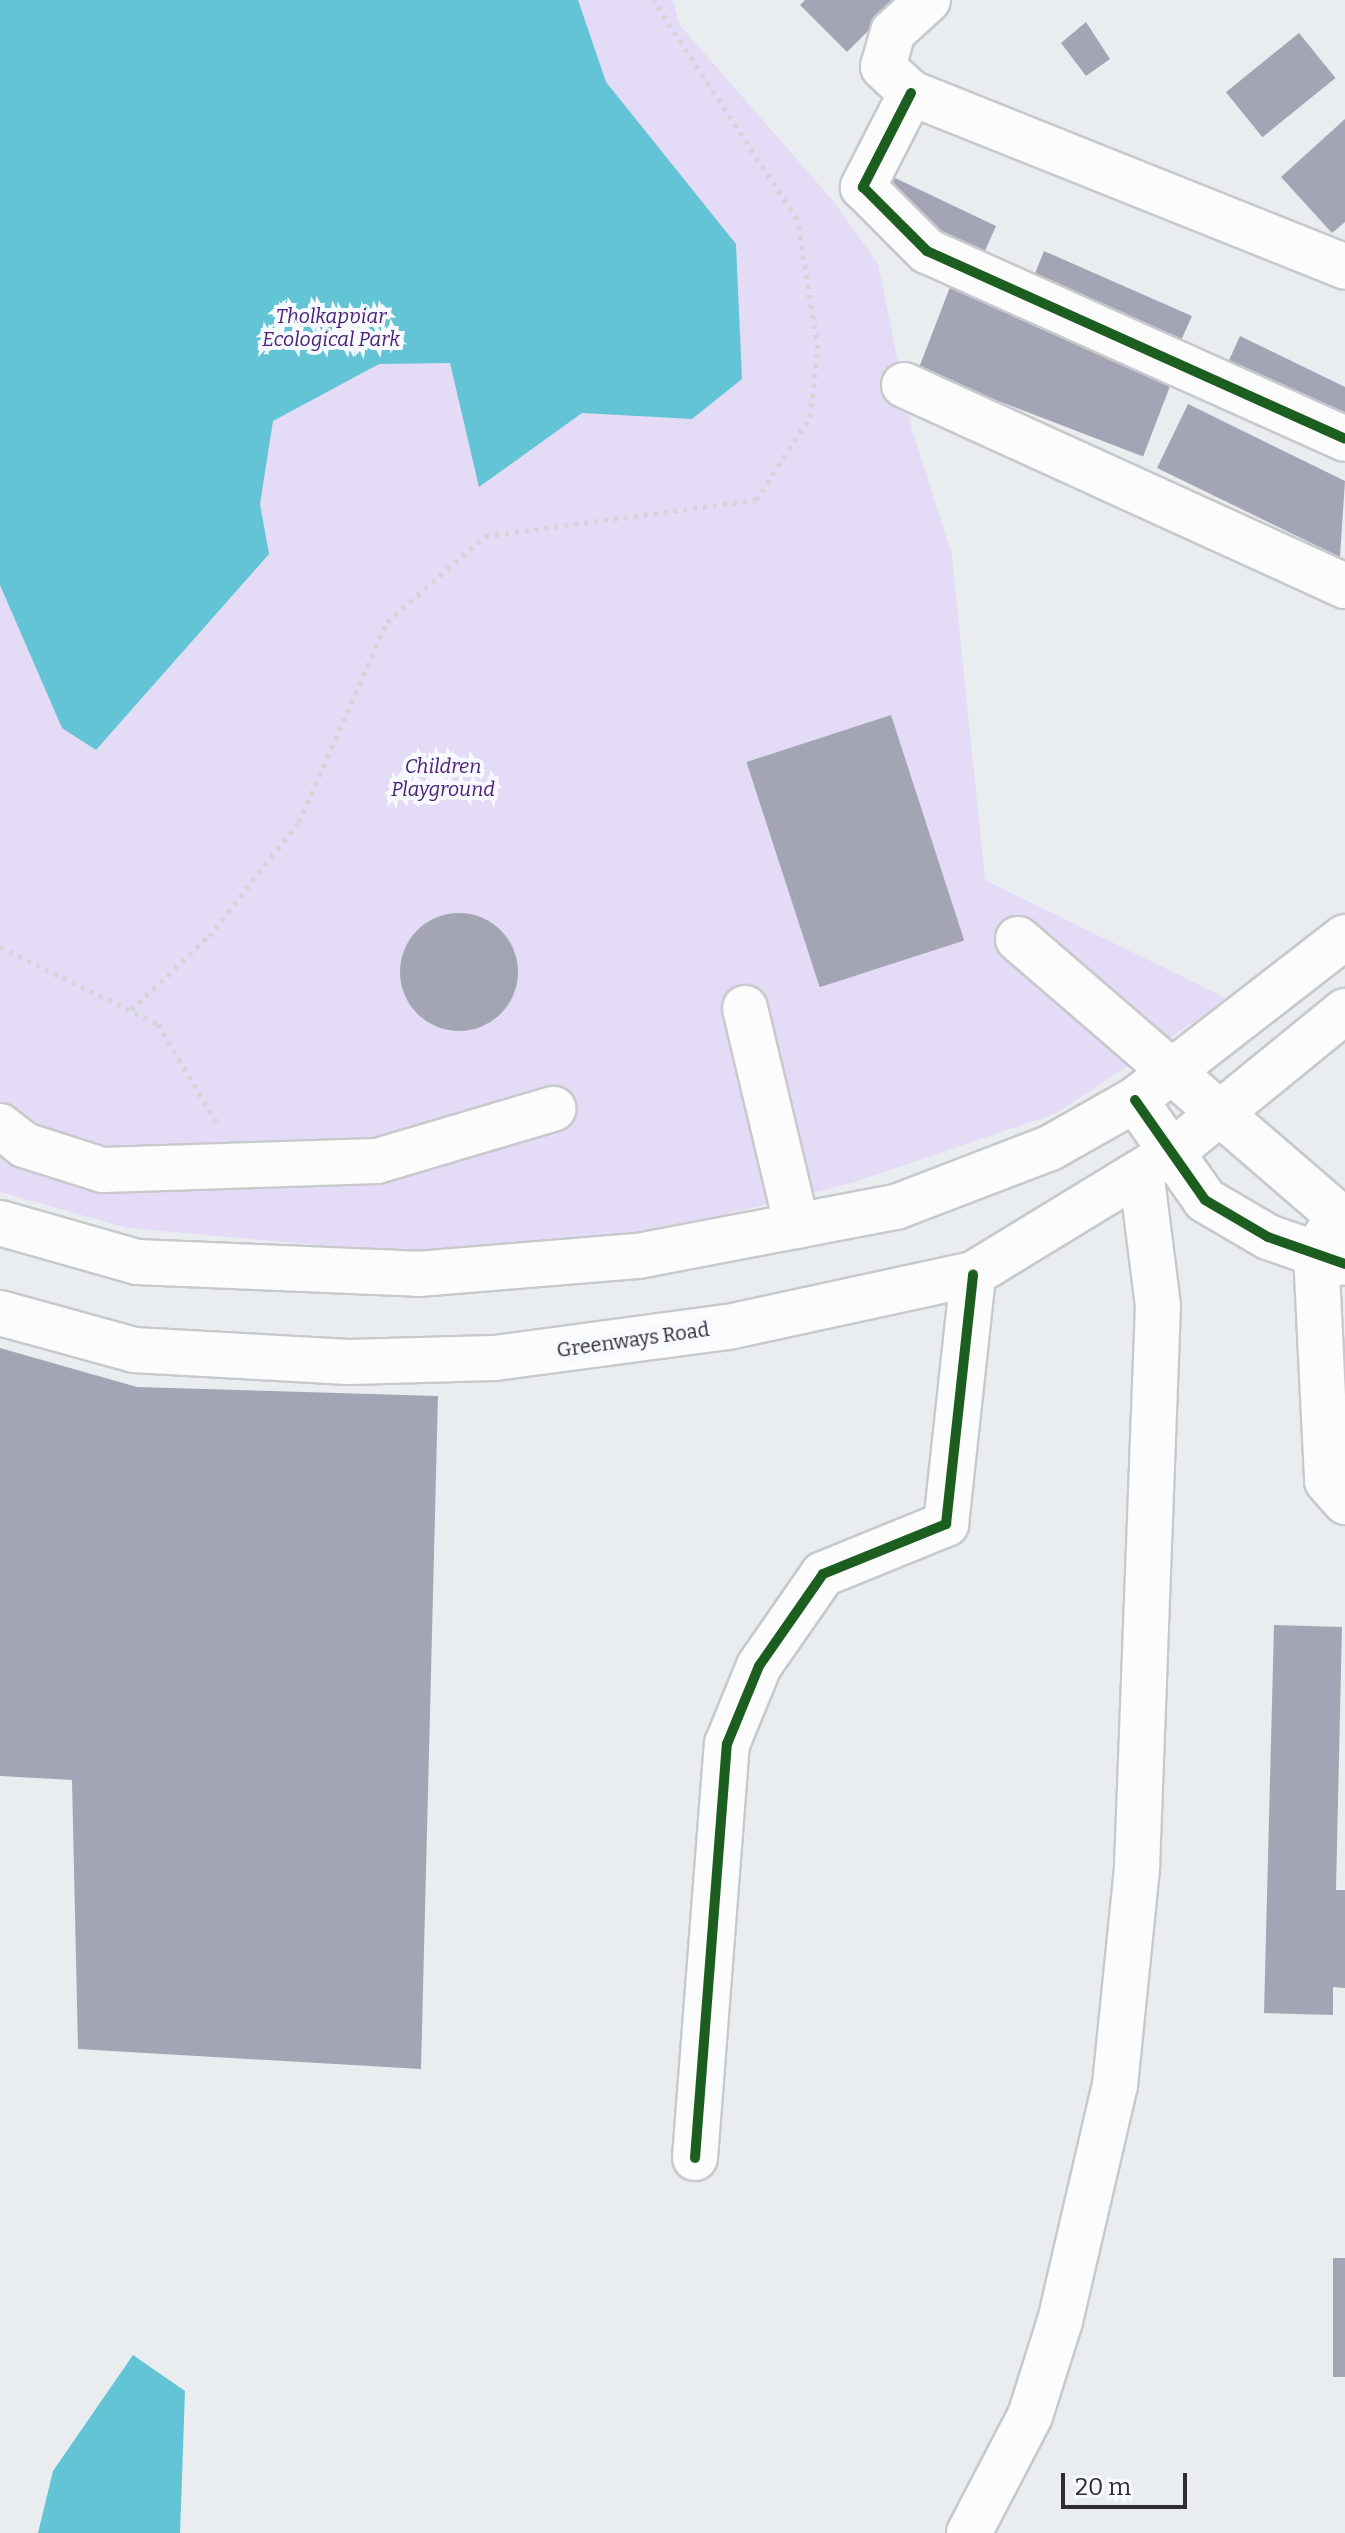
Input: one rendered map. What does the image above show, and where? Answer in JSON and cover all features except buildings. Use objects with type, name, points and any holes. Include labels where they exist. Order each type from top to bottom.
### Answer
[{"type":"street","points":[[928,0],[893,32],[883,67],[911,93],[1345,267]]},
{"type":"street","points":[[911,93],[863,187],[927,251],[1345,439]]},
{"type":"street","points":[[904,385],[1345,586]]},
{"type":"street","points":[[0,1223],[137,1262],[418,1274],[638,1256],[910,1202],[1050,1148],[1135,1100],[1177,1071],[1345,937]]},
{"type":"street","points":[[1018,939],[1177,1071],[1336,1239],[1327,1481],[1345,1502]]},
{"type":"street","points":[[745,1008],[797,1226]]},
{"type":"street","name":"Greenways Road","points":[[0,1313],[134,1350],[349,1362],[495,1358],[728,1327],[973,1274],[1156,1163],[1345,1011]]},
{"type":"street","points":[[969,2533],[1030,2416],[1060,2321],[1115,2085],[1137,1867],[1158,1306],[1156,1163],[1135,1100]]},
{"type":"street","points":[[0,1126],[24,1145],[103,1170],[377,1161],[553,1109]]},
{"type":"street","points":[[1156,1163],[1226,1216],[1336,1239]]},
{"type":"street","points":[[695,2158],[727,1744],[759,1666],[823,1574],[946,1524],[973,1274]]},
{"type":"path","points":[[131,1010],[209,936],[299,822],[387,622],[474,545],[485,536],[756,500],[810,417],[818,348],[797,219],[653,0]]},
{"type":"path","points":[[0,947],[158,1024],[243,1165]]},
{"type":"green space","name":"Tholkappiar Ecological Park","points":[[0,0],[673,0],[679,24],[834,202],[878,264],[911,426],[952,555],[985,880],[1228,999],[1057,1113],[852,1183],[656,1232],[398,1252],[127,1228],[0,1192]]},
{"type":"water","points":[[0,0],[578,0],[606,82],[736,244],[742,379],[692,419],[582,413],[479,487],[450,363],[379,364],[273,421],[260,504],[269,554],[96,750],[62,728],[0,585]]},
{"type":"water","points":[[133,2355],[185,2391],[180,2533],[38,2533],[53,2471]]},
{"type":"cycle path","points":[[911,93],[863,187],[927,251],[1345,439]]},
{"type":"cycle path","points":[[1135,1100],[1205,1200],[1268,1237],[1345,1264]]},
{"type":"cycle path","points":[[695,2158],[727,1744],[759,1666],[823,1574],[946,1524],[973,1274]]},
{"type":"park label","name":"Children Playground","points":[[443,778]]}]
